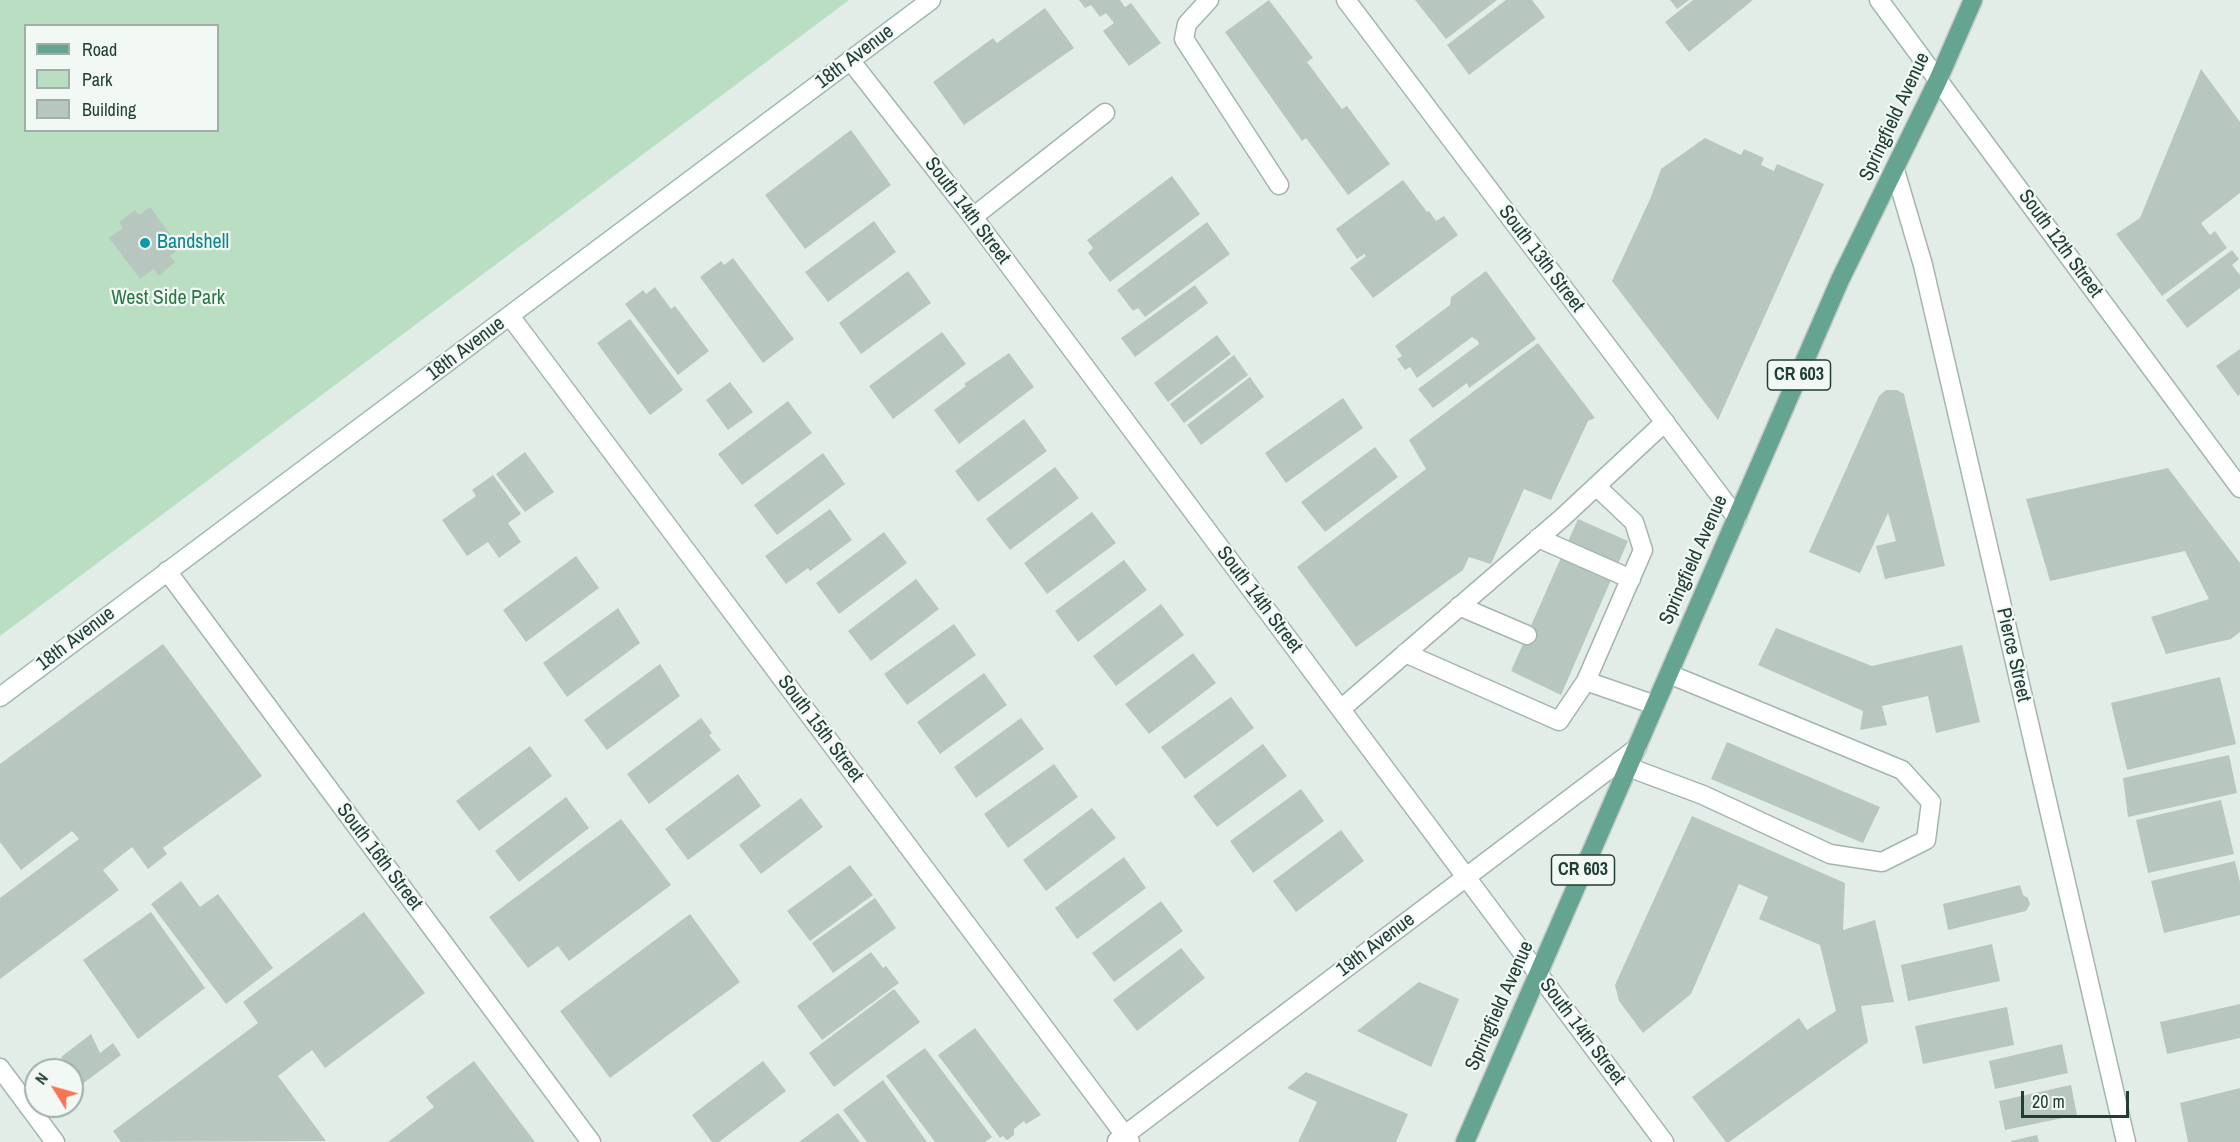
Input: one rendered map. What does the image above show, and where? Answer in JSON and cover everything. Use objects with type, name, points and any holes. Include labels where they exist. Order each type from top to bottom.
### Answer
[{"type":"main road","name":"Springfield Avenue","points":[[1465,1142],[1840,279],[1938,80],[1973,0]]},
{"type":"street","name":"18th Avenue","points":[[0,697],[931,0]]},
{"type":"street","points":[[1209,0],[1187,24],[1184,39],[1279,185]]},
{"type":"street","name":"South 13th Street","points":[[1346,0],[1737,518]]},
{"type":"street","name":"South 12th Street","points":[[1879,0],[2240,488]]},
{"type":"street","name":"South 14th Street","points":[[850,60],[973,217],[1664,1142]]},
{"type":"street","points":[[973,217],[1105,112]]},
{"type":"street","name":"Pierce Street","points":[[1895,170],[1923,265],[2126,1142]]},
{"type":"street","name":"South 15th Street","points":[[510,316],[1123,1140]]},
{"type":"street","points":[[1341,709],[1539,538],[1665,422]]},
{"type":"street","points":[[1405,653],[1559,721],[1631,579],[1643,550],[1634,522],[1596,486]]},
{"type":"street","points":[[1539,538],[1631,579]]},
{"type":"street","name":"South 16th Street","points":[[167,571],[591,1142]]},
{"type":"street","points":[[1459,606],[1527,635]]},
{"type":"street","points":[[1586,667],[1655,705]]},
{"type":"street","points":[[1628,767],[1699,793],[1830,855],[1882,861],[1926,840],[1931,802],[1902,770],[1669,674]]},
{"type":"street","name":"19th Avenue","points":[[1123,1140],[1637,747]]},
{"type":"street","points":[[0,1068],[55,1142]]},
{"type":"green space","name":"West Side Park","points":[[0,0],[849,0],[0,636]]},
{"type":"building","points":[[1079,0],[1120,0],[1125,7],[1131,3],[1161,43],[1129,66],[1103,31],[1114,23],[1106,13],[1100,17],[1091,5],[1085,8]]},
{"type":"building","points":[[1269,0],[1313,58],[1307,62],[1342,109],[1347,106],[1390,164],[1348,195],[1306,138],[1302,141],[1225,32]]},
{"type":"building","points":[[1415,0],[1497,0],[1446,39]]},
{"type":"building","points":[[1506,0],[1532,0],[1545,17],[1469,75],[1447,45]]},
{"type":"building","points":[[1670,0],[1689,0],[1677,9]]},
{"type":"building","points":[[1693,0],[1753,0],[1689,52],[1665,22]]},
{"type":"building","points":[[1045,8],[1074,48],[964,125],[933,82],[993,38],[997,43]]},
{"type":"building","points":[[2201,69],[2240,122],[2240,193],[2201,223],[2210,235],[2215,231],[2227,248],[2162,296],[2116,234],[2140,218]]},
{"type":"building","points":[[851,130],[891,185],[805,249],[765,195]]},
{"type":"building","points":[[1705,138],[1741,155],[1744,149],[1764,158],[1761,165],[1774,171],[1777,164],[1824,184],[1718,420],[1612,281],[1651,197],[1661,169]]},
{"type":"building","points":[[1172,176],[1200,214],[1110,282],[1088,253],[1093,248],[1087,240]]},
{"type":"building","points":[[1403,180],[1436,221],[1444,216],[1458,235],[1373,298],[1350,268],[1366,256],[1364,254],[1357,259],[1336,229]]},
{"type":"building","name":"Bandshell","points":[[150,207],[180,248],[170,256],[175,262],[159,276],[154,269],[140,279],[109,238],[123,228],[119,222],[135,210],[139,215]]},
{"type":"building","points":[[874,221],[896,252],[828,302],[805,272]]},
{"type":"building","points":[[1207,222],[1230,254],[1145,317],[1138,308],[1133,311],[1117,290]]},
{"type":"building","points":[[2232,250],[2239,259],[2232,265],[2240,275],[2240,288],[2187,328],[2166,300]]},
{"type":"building","points":[[733,258],[794,339],[763,363],[700,277],[721,261],[724,265]]},
{"type":"building","points":[[908,271],[931,303],[861,354],[839,323]]},
{"type":"building","points":[[1486,271],[1536,339],[1469,388],[1467,383],[1433,408],[1418,389],[1479,344],[1478,341],[1472,337],[1417,378],[1410,367],[1405,370],[1397,359],[1402,356],[1395,346],[1450,305],[1451,297]]},
{"type":"building","points":[[1195,285],[1208,303],[1135,357],[1121,338]]},
{"type":"building","points":[[655,287],[671,309],[675,306],[709,351],[678,375],[625,304],[643,290],[646,294]]},
{"type":"building","points":[[630,319],[683,390],[650,415],[597,343]]},
{"type":"building","points":[[942,332],[966,364],[893,419],[869,386]]},
{"type":"building","points":[[1217,335],[1231,354],[1168,402],[1154,383]]},
{"type":"building","points":[[1538,343],[1595,418],[1588,421],[1551,500],[1524,489],[1491,564],[1469,557],[1463,570],[1356,647],[1297,567],[1426,469],[1409,440]]},
{"type":"building","points":[[2240,349],[2240,394],[2238,396],[2216,366]]},
{"type":"building","points":[[1009,353],[1034,387],[959,444],[934,410],[966,386],[964,384]]},
{"type":"building","points":[[1234,355],[1248,375],[1184,423],[1170,404]]},
{"type":"building","points":[[1250,377],[1264,397],[1201,445],[1187,425]]},
{"type":"building","points":[[730,382],[753,412],[728,430],[706,400]]},
{"type":"building","points":[[1886,390],[1897,390],[1904,394],[1945,566],[1885,579],[1876,546],[1896,541],[1888,513],[1860,573],[1809,552],[1879,396]]},
{"type":"building","points":[[1343,398],[1363,428],[1286,483],[1265,453]]},
{"type":"building","points":[[788,401],[812,433],[742,485],[718,454]]},
{"type":"building","points":[[1024,419],[1047,451],[978,502],[955,471]]},
{"type":"building","points":[[1375,447],[1398,477],[1325,532],[1301,502]]},
{"type":"building","points":[[525,452],[554,492],[525,512],[496,474]]},
{"type":"building","points":[[823,453],[845,484],[777,535],[754,505]]},
{"type":"building","points":[[1055,467],[1079,498],[1010,550],[986,519]]},
{"type":"building","points":[[2168,468],[2240,563],[2240,632],[2231,639],[2166,654],[2151,617],[2209,599],[2185,551],[2050,581],[2026,499]]},
{"type":"building","points":[[493,475],[521,514],[508,523],[521,542],[499,558],[488,542],[467,556],[442,520],[476,496],[472,490]]},
{"type":"building","points":[[830,509],[852,540],[810,571],[808,568],[786,584],[765,556]]},
{"type":"building","points":[[1092,512],[1116,543],[1047,594],[1024,563]]},
{"type":"building","points":[[1578,519],[1628,541],[1561,695],[1511,671]]},
{"type":"building","points":[[884,532],[907,563],[839,614],[816,583]]},
{"type":"building","points":[[576,556],[599,588],[526,642],[503,610]]},
{"type":"building","points":[[1124,560],[1147,590],[1078,642],[1055,611]]},
{"type":"building","points":[[916,579],[939,609],[871,661],[848,631]]},
{"type":"building","points":[[1161,604],[1184,635],[1116,686],[1093,656]]},
{"type":"building","points":[[618,608],[640,643],[567,697],[543,663]]},
{"type":"building","points":[[954,624],[976,655],[907,705],[884,674]]},
{"type":"building","points":[[1776,628],[1872,666],[1962,645],[1980,722],[1936,733],[1928,696],[1882,706],[1887,725],[1860,730],[1863,711],[1758,665]]},
{"type":"building","points":[[163,644],[262,776],[163,848],[167,854],[148,869],[132,847],[103,870],[119,890],[0,979],[0,898],[79,839],[72,831],[21,870],[0,842],[0,764]]},
{"type":"building","points":[[1193,653],[1216,683],[1149,734],[1125,704]]},
{"type":"building","points":[[660,664],[680,696],[607,750],[584,720]]},
{"type":"building","points":[[984,673],[1007,705],[940,754],[917,722]]},
{"type":"building","points":[[2220,677],[2236,744],[2127,770],[2111,703]]},
{"type":"building","points":[[1231,697],[1254,728],[1185,779],[1161,747]]},
{"type":"building","points":[[701,718],[712,733],[709,735],[721,750],[649,804],[627,774]]},
{"type":"building","points":[[1021,718],[1044,749],[976,798],[954,767]]},
{"type":"building","points":[[1727,742],[1880,807],[1863,843],[1711,779]]},
{"type":"building","points":[[1263,744],[1287,776],[1217,827],[1193,796]]},
{"type":"building","points":[[530,746],[552,776],[479,831],[456,801]]},
{"type":"building","points":[[2229,755],[2237,793],[2128,817],[2123,778]]},
{"type":"building","points":[[1054,764],[1078,797],[1008,848],[984,814]]},
{"type":"building","points":[[738,774],[761,806],[688,860],[665,829]]},
{"type":"building","points":[[1301,789],[1324,821],[1253,873],[1230,841]]},
{"type":"building","points":[[566,797],[589,828],[519,882],[495,851]]},
{"type":"building","points":[[801,798],[823,827],[761,874],[739,845]]},
{"type":"building","points":[[2221,800],[2234,854],[2148,873],[2136,820]]},
{"type":"building","points":[[1092,808],[1116,838],[1046,891],[1023,860]]},
{"type":"building","points":[[1692,816],[1845,883],[1843,930],[1875,920],[1894,1002],[1861,1006],[1868,1042],[1729,1142],[1726,1142],[1692,1097],[1799,1018],[1807,1030],[1836,1011],[1820,945],[1759,919],[1768,897],[1739,884],[1691,994],[1643,1033],[1619,1001],[1615,985]]},
{"type":"building","points":[[621,819],[671,885],[569,961],[558,946],[528,968],[489,917]]},
{"type":"building","points":[[1341,830],[1364,861],[1296,912],[1273,881]]},
{"type":"building","points":[[1124,857],[1146,888],[1077,939],[1055,908]]},
{"type":"building","points":[[2235,861],[2240,882],[2240,915],[2164,933],[2151,881]]},
{"type":"building","points":[[850,865],[873,895],[810,941],[787,911]]},
{"type":"building","points":[[181,881],[200,907],[218,894],[273,968],[226,1004],[151,904]]},
{"type":"building","points":[[2020,885],[2023,895],[2028,898],[2030,904],[2026,911],[1948,930],[1943,904]]},
{"type":"building","points":[[875,898],[896,928],[833,973],[812,943]]},
{"type":"building","points":[[1161,901],[1183,931],[1114,982],[1092,953]]},
{"type":"building","points":[[151,912],[205,988],[138,1039],[83,960]]},
{"type":"building","points":[[364,912],[425,993],[325,1068],[312,1050],[278,1076],[326,1141],[121,1142],[113,1131],[258,1023],[243,1002]]},
{"type":"building","points":[[690,914],[740,982],[610,1078],[560,1011]]},
{"type":"building","points":[[1992,944],[2000,981],[1908,1001],[1901,965]]},
{"type":"building","points":[[1181,948],[1205,978],[1137,1031],[1113,1000]]},
{"type":"building","points":[[871,952],[883,968],[886,966],[899,983],[822,1040],[797,1006]]},
{"type":"building","points":[[1419,982],[1459,999],[1431,1067],[1357,1031]]},
{"type":"building","points":[[894,989],[920,1022],[834,1087],[809,1053]]},
{"type":"building","points":[[2240,1004],[2240,1038],[2167,1054],[2160,1022]]},
{"type":"building","points":[[2007,1007],[2014,1045],[1923,1064],[1915,1026]]},
{"type":"building","points":[[975,1028],[1041,1115],[1026,1124],[1024,1121],[1014,1129],[1014,1135],[1007,1140],[1003,1136],[1000,1138],[938,1055]]},
{"type":"building","points":[[91,1034],[100,1053],[113,1043],[121,1055],[84,1083],[84,1058],[61,1057]]},
{"type":"building","points":[[2062,1044],[2068,1073],[1995,1089],[1989,1061]]},
{"type":"building","points":[[925,1048],[992,1137],[985,1142],[935,1142],[886,1076]]},
{"type":"building","points":[[474,1061],[535,1142],[388,1142],[434,1107],[426,1097]]},
{"type":"building","points":[[763,1061],[786,1091],[719,1142],[712,1142],[692,1115]]},
{"type":"building","points":[[1306,1072],[1408,1114],[1396,1142],[1298,1142],[1317,1102],[1287,1088]]},
{"type":"building","points":[[883,1080],[927,1142],[867,1142],[843,1110]]},
{"type":"building","points":[[2071,1085],[2077,1115],[2005,1130],[1999,1101]]},
{"type":"building","points":[[2240,1088],[2240,1142],[2188,1142],[2180,1103]]},
{"type":"building","points":[[838,1113],[860,1142],[799,1142]]},
{"type":"building","points":[[2037,1135],[2039,1142],[2011,1142],[2011,1141]]},
{"type":"place","name":"Bandshell","points":[[145,243]]}]
